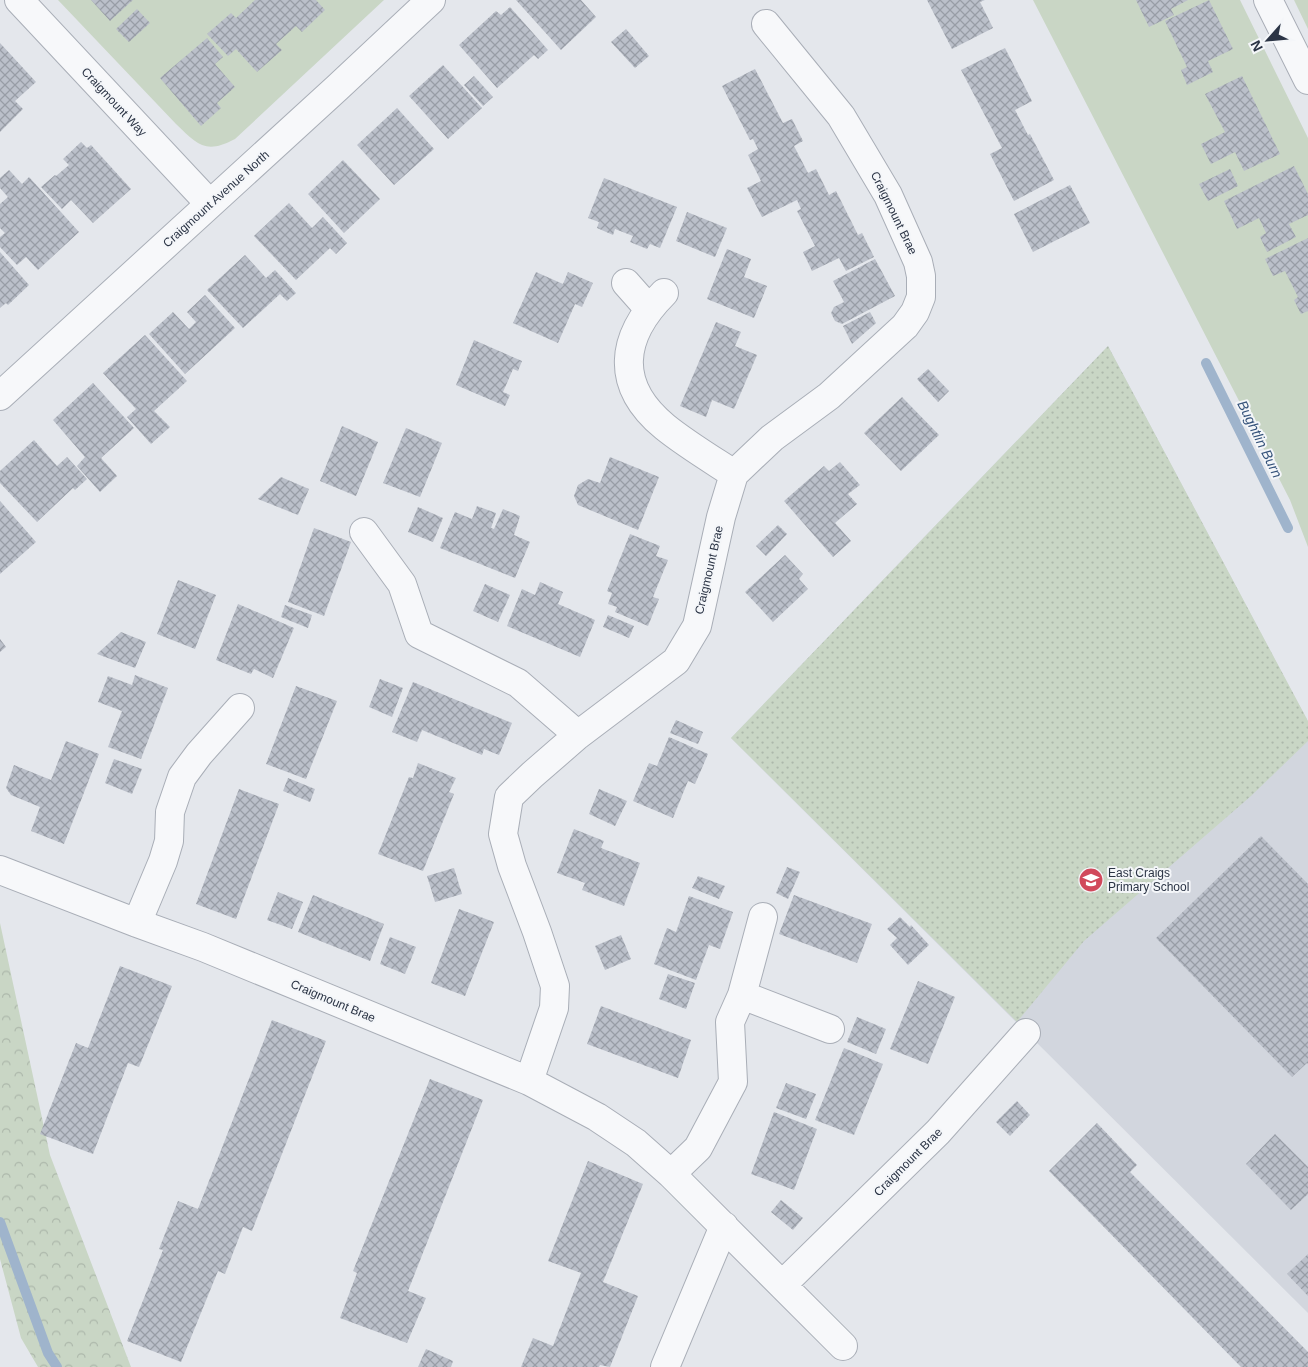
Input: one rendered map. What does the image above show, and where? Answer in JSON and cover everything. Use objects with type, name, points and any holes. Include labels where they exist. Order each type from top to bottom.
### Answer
[{"type":"street","name":"Craigmount Way","points":[[18,0],[210,204]]},
{"type":"street","name":"Craigmount Avenue North","points":[[0,396],[431,0]]},
{"type":"street","points":[[1268,0],[1308,80]]},
{"type":"street","name":"Craigmount Brae","points":[[529,1081],[554,1008],[555,986],[540,939],[512,866],[503,834],[509,797],[578,734],[676,661],[697,626],[721,517],[734,474],[772,438],[829,396],[905,326],[915,312],[921,297],[921,276],[918,262],[888,195],[841,116],[766,24]]},
{"type":"street","points":[[626,283],[656,301],[632,340],[628,362],[634,390],[649,411],[665,426],[734,474]]},
{"type":"street","points":[[364,532],[402,584],[420,634],[518,683],[578,734]]},
{"type":"street","points":[[137,923],[163,861],[169,841],[170,812],[182,777],[240,708]]},
{"type":"street","name":"Craigmount Brae","points":[[0,870],[203,947],[529,1081],[597,1117],[636,1143],[671,1174],[843,1346]]},
{"type":"street","points":[[671,1174],[698,1148],[733,1082],[730,1022],[742,995],[763,917]]},
{"type":"street","points":[[742,995],[830,1029]]},
{"type":"street","name":"Craigmount Brae","points":[[783,1284],[938,1132],[1026,1033]]},
{"type":"street","points":[[665,1367],[724,1226]]},
{"type":"shaded area","name":"East Craigs Primary School","points":[[1108,346],[1308,722],[1308,1313],[731,738]]},
{"type":"green space","points":[[58,0],[384,0],[235,139],[225,144],[209,147],[196,142],[176,124]]},
{"type":"green space","points":[[1033,0],[1240,0],[1308,138],[1308,547],[1290,500]]},
{"type":"green space","points":[[1294,0],[1308,0],[1308,29]]},
{"type":"green space","name":"East Craigs Primary School","points":[[1108,346],[1308,721],[1308,741],[1251,796],[1084,941],[1017,1022],[731,738]]},
{"type":"green space","points":[[0,923],[50,1155],[131,1367],[38,1367],[21,1338],[0,1259]]},
{"type":"building","points":[[91,0],[133,0],[110,21]]},
{"type":"building","points":[[255,0],[316,0],[325,10],[302,32],[296,26],[276,44],[282,50],[257,72],[236,49],[228,56],[207,34],[231,13],[236,18]]},
{"type":"building","points":[[516,0],[581,0],[596,17],[561,50]]},
{"type":"building","points":[[927,0],[985,0],[980,2],[993,28],[952,49]]},
{"type":"building","points":[[1136,0],[1188,0],[1171,9],[1174,15],[1149,27]]},
{"type":"building","points":[[1209,0],[1233,49],[1208,61],[1213,72],[1187,85],[1181,70],[1187,67],[1165,21]]},
{"type":"building","points":[[510,7],[548,50],[538,59],[534,55],[497,88],[459,45],[496,11],[501,15]]},
{"type":"building","points":[[137,9],[150,23],[129,42],[116,29]]},
{"type":"building","points":[[626,29],[649,56],[635,68],[611,42]]},
{"type":"building","points":[[207,38],[223,57],[215,64],[235,87],[217,103],[221,108],[201,126],[160,78]]},
{"type":"building","points":[[0,43],[36,82],[15,101],[23,109],[0,132]]},
{"type":"building","points":[[1005,48],[1032,101],[1015,110],[1054,180],[1014,201],[990,154],[1002,148],[961,70]]},
{"type":"building","points":[[443,65],[482,108],[448,139],[409,96]]},
{"type":"building","points":[[755,69],[783,123],[792,119],[803,141],[794,146],[808,173],[816,169],[829,195],[836,191],[858,235],[862,233],[874,257],[846,271],[839,258],[812,271],[803,252],[815,246],[797,211],[801,209],[797,200],[762,217],[747,188],[761,181],[748,155],[758,149],[753,139],[750,140],[722,86]]},
{"type":"building","points":[[474,76],[493,97],[483,106],[464,85]]},
{"type":"building","points":[[1242,76],[1280,154],[1244,171],[1235,152],[1211,164],[1201,144],[1225,132],[1205,94]]},
{"type":"building","points":[[397,108],[434,149],[394,185],[357,145]]},
{"type":"building","points":[[81,142],[87,148],[91,145],[131,189],[93,223],[71,200],[62,209],[41,187],[69,165],[63,159]]},
{"type":"building","points":[[343,160],[380,199],[344,233],[308,194]]},
{"type":"building","points":[[1294,166],[1308,194],[1308,215],[1289,224],[1296,237],[1267,252],[1260,237],[1266,233],[1259,218],[1237,229],[1224,201]]},
{"type":"building","points":[[1230,169],[1238,186],[1208,201],[1199,184]]},
{"type":"building","points":[[9,170],[22,184],[29,177],[79,232],[38,270],[26,257],[17,265],[0,247],[0,237],[5,233],[0,228],[0,204],[8,197],[0,188],[0,178]]},
{"type":"building","points":[[604,178],[677,207],[660,248],[650,244],[647,249],[630,242],[633,236],[615,229],[613,235],[597,228],[599,222],[588,218]]},
{"type":"building","points":[[1070,185],[1090,223],[1033,252],[1014,214]]},
{"type":"building","points":[[289,203],[312,228],[323,217],[347,243],[336,254],[330,248],[296,280],[254,236]]},
{"type":"building","points":[[687,212],[727,228],[715,257],[676,241]]},
{"type":"building","points":[[1308,238],[1308,311],[1301,314],[1294,300],[1298,297],[1285,271],[1273,276],[1265,259]]},
{"type":"building","points":[[727,249],[751,259],[744,277],[767,286],[754,318],[707,299]]},
{"type":"building","points":[[0,252],[29,285],[8,305],[6,303],[0,308]]},
{"type":"building","points":[[245,255],[266,278],[275,270],[296,293],[287,301],[280,294],[243,328],[207,290]]},
{"type":"building","points":[[875,259],[895,296],[842,324],[835,321],[831,313],[834,307],[844,302],[833,281]]},
{"type":"building","points":[[536,272],[563,284],[568,272],[593,283],[582,307],[575,304],[558,343],[513,323]]},
{"type":"building","points":[[205,295],[235,328],[185,374],[149,334],[173,312],[189,329],[196,322],[187,312]]},
{"type":"building","points":[[870,312],[876,323],[852,344],[843,326]]},
{"type":"building","points":[[716,322],[741,332],[735,346],[757,355],[734,409],[712,400],[706,417],[680,406]]},
{"type":"building","points":[[145,335],[187,381],[154,411],[170,427],[151,444],[127,417],[136,409],[103,373]]},
{"type":"building","points":[[474,340],[522,361],[518,371],[513,369],[503,392],[510,395],[505,406],[456,385]]},
{"type":"building","points":[[928,369],[949,391],[938,402],[917,379]]},
{"type":"building","points":[[93,383],[134,428],[101,458],[117,476],[100,492],[77,466],[85,457],[53,420]]},
{"type":"building","points":[[902,397],[939,435],[901,471],[864,433]]},
{"type":"building","points":[[342,426],[378,442],[356,496],[320,481]]},
{"type":"building","points":[[406,428],[442,443],[420,497],[383,483]]},
{"type":"building","points":[[34,440],[57,466],[67,457],[87,479],[75,490],[73,488],[37,522],[0,483],[0,471]]},
{"type":"building","points":[[610,457],[659,477],[638,530],[578,505],[574,496],[578,485],[588,479],[600,483]]},
{"type":"building","points":[[840,462],[860,485],[848,494],[857,504],[835,523],[851,541],[833,557],[784,501],[824,466],[829,471]]},
{"type":"building","points":[[281,477],[309,489],[298,515],[258,499]]},
{"type":"building","points":[[0,501],[36,542],[0,574]]},
{"type":"building","points":[[477,506],[496,513],[491,528],[494,529],[503,509],[520,516],[514,535],[530,542],[515,578],[440,548],[455,512],[472,519]]},
{"type":"building","points":[[418,507],[443,518],[433,542],[408,532]]},
{"type":"building","points":[[778,525],[787,534],[766,556],[756,546]]},
{"type":"building","points":[[314,528],[351,542],[324,616],[288,602]]},
{"type":"building","points":[[630,534],[660,546],[656,556],[668,560],[653,597],[659,599],[648,626],[615,612],[617,607],[608,604],[612,593],[607,591]]},
{"type":"building","points":[[785,555],[803,574],[799,579],[808,589],[773,622],[745,592]]},
{"type":"building","points":[[178,580],[216,595],[195,649],[157,634]]},
{"type":"building","points":[[540,582],[563,592],[558,604],[595,620],[580,657],[507,626],[522,589],[535,595]]},
{"type":"building","points":[[485,584],[510,595],[498,622],[473,611]]},
{"type":"building","points":[[238,604],[294,628],[273,678],[254,669],[251,674],[216,660]]},
{"type":"building","points":[[285,605],[312,615],[308,628],[281,617]]},
{"type":"building","points":[[608,615],[634,626],[629,638],[603,627]]},
{"type":"building","points":[[121,632],[146,642],[135,668],[97,654]]},
{"type":"building","points":[[0,639],[6,647],[0,652]]},
{"type":"building","points":[[135,675],[168,688],[141,759],[108,747],[122,711],[98,702],[108,676],[132,685]]},
{"type":"building","points":[[380,679],[403,688],[392,717],[369,707]]},
{"type":"building","points":[[413,682],[512,723],[499,755],[484,749],[482,755],[422,730],[417,742],[392,732]]},
{"type":"building","points":[[296,686],[337,701],[306,779],[266,764]]},
{"type":"building","points":[[676,720],[703,732],[698,744],[670,733]]},
{"type":"building","points":[[669,737],[708,754],[695,784],[688,781],[673,818],[633,801],[649,763],[657,766]]},
{"type":"building","points":[[66,741],[99,754],[64,844],[31,831],[40,807],[11,795],[6,788],[14,765],[51,780]]},
{"type":"building","points":[[114,759],[142,769],[132,794],[105,783]]},
{"type":"building","points":[[418,763],[456,778],[449,792],[454,794],[423,871],[378,854],[409,777],[413,778]]},
{"type":"building","points":[[288,778],[315,789],[310,802],[283,791]]},
{"type":"building","points":[[239,789],[279,804],[236,919],[196,904]]},
{"type":"building","points":[[599,789],[627,801],[615,826],[589,814]]},
{"type":"building","points":[[574,829],[604,841],[601,848],[640,863],[624,906],[582,890],[585,883],[557,873]]},
{"type":"building","points":[[1261,836],[1308,884],[1308,1064],[1292,1077],[1156,938]]},
{"type":"building","points":[[787,867],[800,872],[788,899],[776,893]]},
{"type":"building","points":[[454,868],[462,894],[435,902],[427,876]]},
{"type":"building","points":[[698,876],[725,886],[719,899],[692,888]]},
{"type":"building","points":[[278,892],[303,902],[292,929],[267,920]]},
{"type":"building","points":[[313,895],[384,924],[370,961],[298,932]]},
{"type":"building","points":[[794,895],[872,924],[857,963],[779,934]]},
{"type":"building","points":[[689,896],[733,912],[720,949],[709,945],[696,980],[654,964],[667,928],[676,932]]},
{"type":"building","points":[[459,909],[494,922],[465,996],[431,983]]},
{"type":"building","points":[[900,917],[910,927],[911,925],[929,945],[908,965],[890,945],[897,938],[887,929]]},
{"type":"building","points":[[621,935],[631,959],[605,970],[595,946]]},
{"type":"building","points":[[390,937],[416,947],[405,974],[380,964]]},
{"type":"building","points":[[120,966],[172,986],[139,1067],[128,1063],[93,1154],[40,1134],[76,1043],[88,1048]]},
{"type":"building","points":[[668,974],[695,983],[686,1009],[659,999]]},
{"type":"building","points":[[918,981],[955,997],[928,1064],[890,1049]]},
{"type":"building","points":[[601,1006],[691,1040],[678,1078],[587,1044]]},
{"type":"building","points":[[857,1017],[886,1029],[876,1054],[847,1042]]},
{"type":"building","points":[[272,1020],[326,1041],[252,1231],[243,1227],[225,1274],[218,1271],[181,1362],[127,1341],[163,1250],[159,1249],[178,1201],[198,1209]]},
{"type":"building","points":[[844,1048],[883,1064],[854,1135],[815,1120]]},
{"type":"building","points":[[430,1079],[483,1100],[408,1291],[426,1298],[407,1343],[340,1318],[357,1273],[353,1271]]},
{"type":"building","points":[[786,1083],[816,1094],[806,1119],[776,1108]]},
{"type":"building","points":[[1017,1101],[1030,1115],[1010,1136],[996,1122]]},
{"type":"building","points":[[774,1112],[817,1129],[794,1190],[751,1174]]},
{"type":"building","points":[[1097,1123],[1137,1165],[1130,1172],[1308,1352],[1308,1367],[1241,1367],[1049,1171]]},
{"type":"building","points":[[1275,1134],[1308,1167],[1308,1194],[1291,1210],[1246,1164]]},
{"type":"building","points":[[588,1161],[643,1184],[603,1282],[638,1296],[610,1367],[600,1365],[599,1367],[521,1367],[533,1338],[553,1346],[581,1273],[548,1261]]},
{"type":"building","points":[[781,1200],[803,1218],[793,1230],[771,1212]]},
{"type":"building","points":[[1308,1254],[1308,1296],[1287,1274]]},
{"type":"building","points":[[426,1349],[453,1361],[451,1367],[418,1367]]},
{"type":"waterway","name":"Bughtlin Burn","points":[[1206,363],[1288,528]]},
{"type":"waterway","points":[[0,1222],[48,1353],[57,1367]]},
{"type":"place","name":"East Craigs Primary School","points":[[1091,880]]}]
